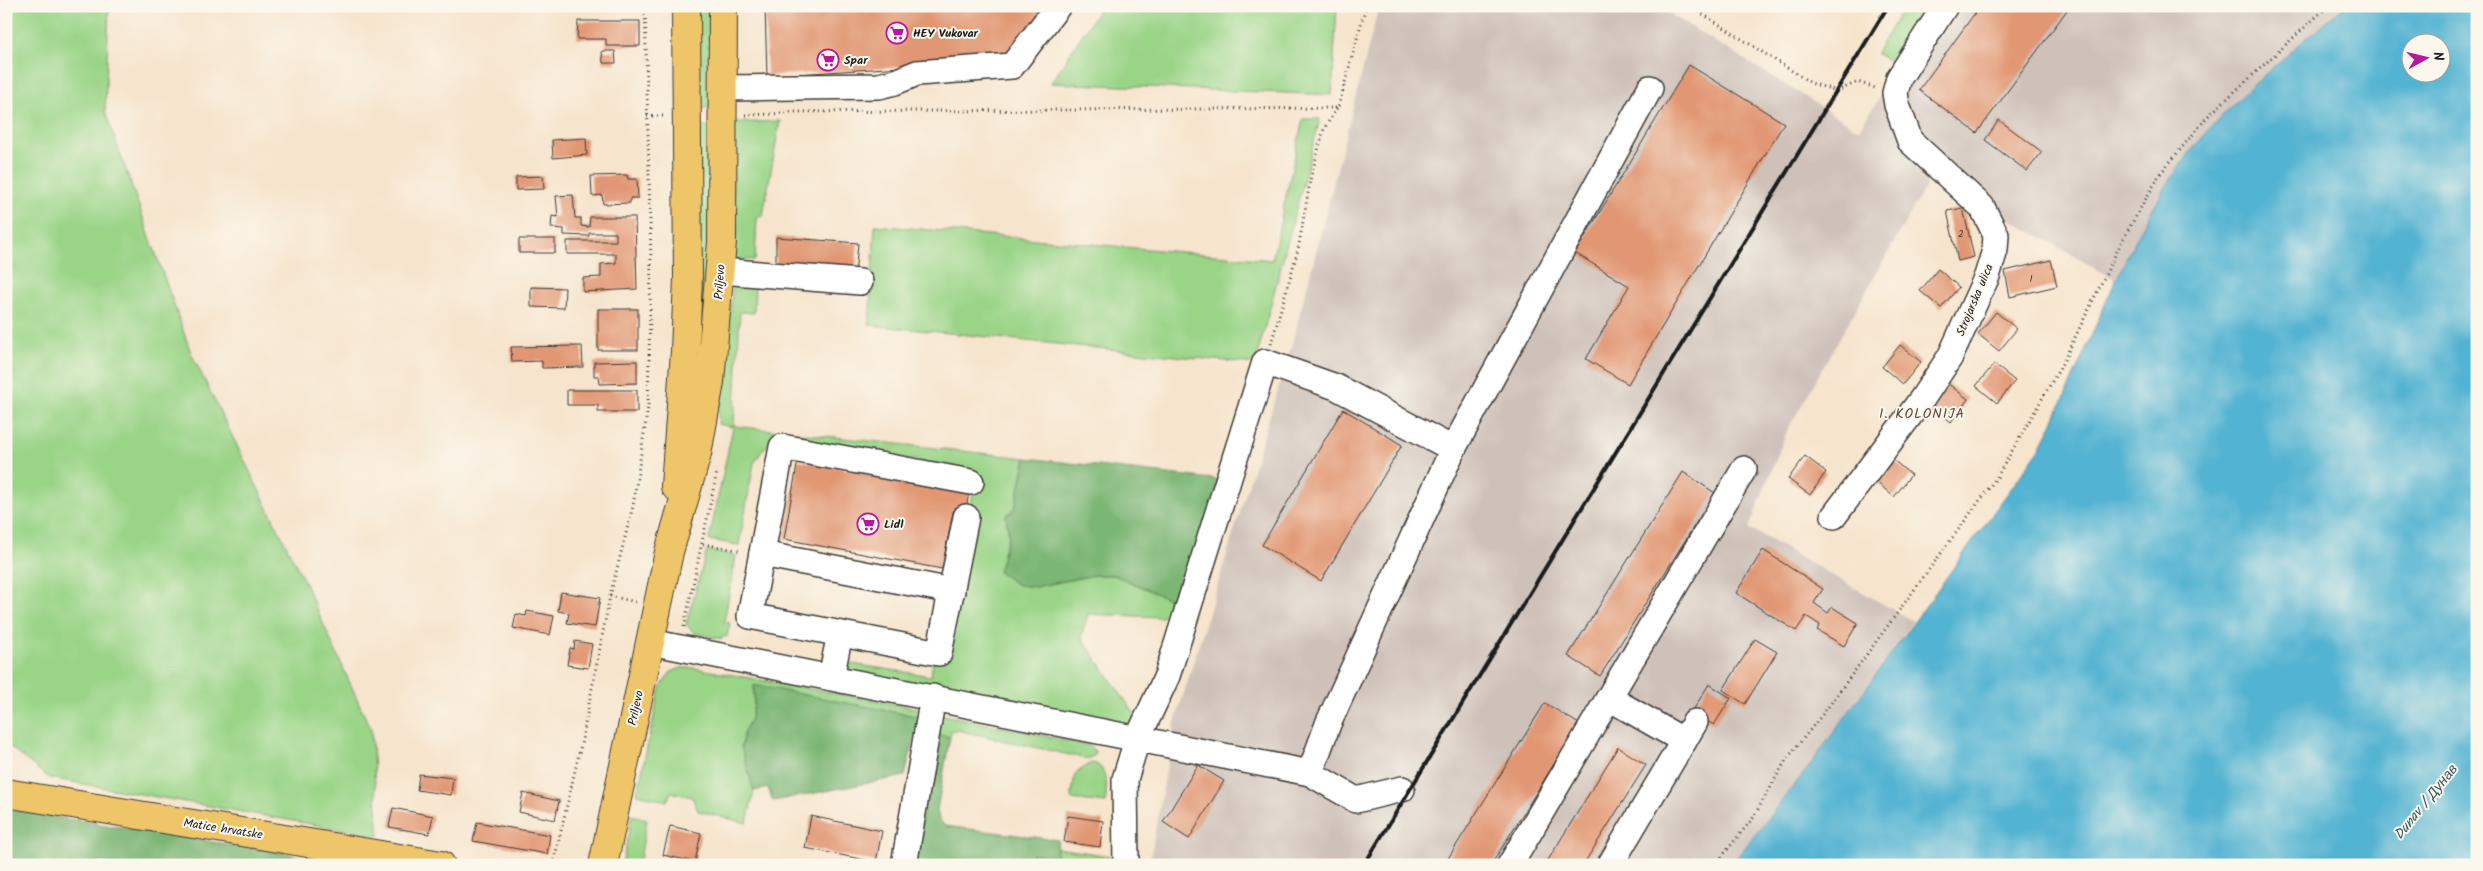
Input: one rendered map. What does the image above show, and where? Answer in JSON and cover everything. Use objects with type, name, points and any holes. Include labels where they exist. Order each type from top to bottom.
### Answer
[{"type":"main road","name":"Priljevo","points":[[669,552],[685,350],[688,278],[686,6]]},
{"type":"main road","name":"Priljevo","points":[[603,865],[669,552],[703,423],[716,331],[721,272],[724,115],[723,6]]},
{"type":"main road","name":"Matice hrvatske","points":[[6,793],[441,865]]},
{"type":"street","points":[[723,88],[878,86],[895,82],[917,73],[1012,66],[1058,6]]},
{"type":"street","name":"Strojarska ulica","points":[[1834,516],[1922,399],[1950,357],[1986,276],[1995,250],[1996,235],[1982,207],[1910,141],[1897,105],[1895,93],[1899,78],[1945,6]]},
{"type":"street","points":[[1310,773],[1328,724],[1453,449],[1650,88]]},
{"type":"street","points":[[721,272],[860,282]]},
{"type":"street","points":[[1126,865],[1125,779],[1137,740],[1167,676],[1265,362],[1336,387],[1453,449]]},
{"type":"street","points":[[966,517],[939,653],[750,616],[782,447],[971,482]]},
{"type":"street","points":[[1510,865],[1744,470]]},
{"type":"street","points":[[762,554],[952,591]]},
{"type":"street","points":[[832,677],[840,634]]},
{"type":"street","points":[[650,642],[1310,773],[1356,800],[1402,789]]},
{"type":"street","points":[[904,865],[933,698]]},
{"type":"street","points":[[1609,698],[1689,731],[1610,865]]},
{"type":"path","points":[[554,865],[610,596],[633,506],[648,407],[651,261],[645,6]]},
{"type":"path","points":[[1265,362],[1298,250],[1311,176],[1324,130],[1338,108],[1366,6]]},
{"type":"path","points":[[1690,6],[1811,83],[1837,91],[1858,82],[1874,88],[1899,78]]},
{"type":"path","points":[[1715,865],[1753,818],[1786,760],[1826,710],[1997,477],[2061,366],[2122,241],[2160,174],[2208,116],[2328,6]]},
{"type":"path","points":[[724,115],[774,114],[798,111],[1338,108]]},
{"type":"path","points":[[647,116],[688,116]]},
{"type":"path","points":[[684,631],[685,612],[703,544],[718,470]]},
{"type":"path","points":[[703,544],[762,554]]},
{"type":"shaded area","points":[[1379,6],[1657,6],[1859,130],[1937,6],[2344,6],[2243,96],[2185,159],[2133,245],[2116,280],[1932,175],[1787,431],[1749,528],[1913,621],[1808,768],[1731,865],[1149,865],[1175,722],[1293,341]]},
{"type":"green space","points":[[6,6],[109,6],[105,111],[191,353],[304,581],[371,730],[379,836],[49,778],[6,744]]},
{"type":"green space","points":[[696,6],[712,6],[713,108],[698,108]]},
{"type":"green space","points":[[1101,6],[1337,6],[1332,95],[1051,83]]},
{"type":"green space","points":[[1904,6],[1937,6],[1899,67],[1876,53]]},
{"type":"green space","points":[[1303,119],[1320,119],[1255,364],[869,325],[875,225],[1272,260]]},
{"type":"green space","points":[[780,121],[763,215],[757,218],[755,260],[732,259],[734,123]]},
{"type":"green space","points":[[698,127],[713,127],[708,310],[690,411]]},
{"type":"green space","points":[[755,281],[754,313],[740,312],[734,426],[1026,458],[1015,508],[1006,516],[1009,535],[1002,555],[1035,587],[1094,575],[1114,575],[1181,604],[1178,611],[1161,617],[1088,614],[1081,637],[1134,713],[1134,721],[1126,726],[846,672],[845,663],[931,676],[933,660],[945,651],[977,471],[781,438],[764,448],[754,463],[739,545],[709,540],[733,427],[718,424],[726,335],[734,283]]},
{"type":"green space","points":[[1026,458],[1222,480],[1181,604],[1114,575],[1094,575],[1035,587],[1018,585],[998,572],[1009,535],[1006,516],[1015,508]]},
{"type":"green space","points":[[707,550],[736,556],[724,622],[730,623],[727,637],[724,636],[722,639],[694,633],[686,624]]},
{"type":"green space","points":[[681,668],[694,668],[922,709],[920,717],[754,686],[754,705],[750,721],[744,731],[741,746],[754,791],[747,823],[698,811],[692,797],[671,792],[667,801],[637,794],[660,688],[671,672]]},
{"type":"green space","points":[[754,685],[920,717],[905,776],[773,801],[768,788],[754,791],[741,747],[744,731],[750,721],[754,705]]},
{"type":"green space","points":[[945,715],[1088,745],[1095,751],[1095,755],[1088,759],[957,730],[951,731],[950,737],[935,734],[918,863],[915,850],[931,733],[937,718]]},
{"type":"green space","points":[[935,734],[950,737],[937,810],[939,819],[945,826],[1058,840],[1056,857],[1032,854],[1030,865],[919,865],[917,855]]},
{"type":"green space","points":[[1091,763],[1097,764],[1104,773],[1106,803],[1071,799],[1075,774]]},
{"type":"green space","points":[[6,809],[289,854],[298,865],[113,865],[101,862],[81,865],[6,865]]},
{"type":"green space","points":[[632,815],[647,819],[639,865],[622,865]]},
{"type":"green space","points":[[1057,848],[1110,856],[1113,865],[1030,865],[1031,854],[1056,857]]},
{"type":"green space","points":[[289,854],[331,865],[298,865]]},
{"type":"water","name":"Dunav / Дунав","points":[[2344,6],[2477,6],[2477,865],[1731,865],[1808,768],[2039,450],[2057,414],[2123,264],[2162,193],[2185,159],[2221,117],[2281,60]]},
{"type":"building","name":"HEY Vukovar","points":[[765,6],[1049,6],[1007,60],[767,76]]},
{"type":"building","points":[[1980,6],[2070,6],[1977,133],[1919,90]]},
{"type":"building","points":[[578,21],[640,21],[640,46],[606,46],[606,39],[577,39]]},
{"type":"building","points":[[602,51],[615,51],[616,63],[603,63]]},
{"type":"building","points":[[1689,65],[1784,123],[1628,384],[1586,359],[1629,286],[1575,253]]},
{"type":"building","points":[[1999,120],[2042,152],[2027,171],[1985,140]]},
{"type":"building","points":[[586,138],[587,155],[553,158],[552,140]]},
{"type":"building","points":[[627,175],[628,179],[637,179],[638,198],[630,198],[630,203],[603,204],[602,195],[592,196],[591,176]]},
{"type":"building","points":[[543,176],[544,189],[516,190],[516,177]]},
{"type":"building","points":[[573,195],[575,218],[581,218],[581,226],[589,227],[590,217],[635,217],[637,289],[583,292],[583,278],[601,277],[601,264],[616,263],[616,254],[567,254],[567,241],[616,241],[616,233],[589,233],[589,236],[564,235],[564,229],[551,228],[552,216],[558,217],[556,196]]},
{"type":"building","points":[[1963,208],[1974,257],[1958,261],[1947,211]]},
{"type":"building","points":[[776,237],[858,243],[855,275],[776,271]]},
{"type":"building","points":[[519,239],[555,239],[555,253],[519,253]]},
{"type":"building","points":[[2051,260],[2057,286],[2010,297],[2005,271]]},
{"type":"building","points":[[1938,269],[1959,287],[1941,308],[1920,291]]},
{"type":"building","points":[[531,287],[565,288],[564,308],[531,307]]},
{"type":"building","points":[[598,309],[638,309],[638,350],[598,350]]},
{"type":"building","points":[[1996,312],[2017,329],[1999,351],[1978,334]]},
{"type":"building","points":[[1900,345],[1921,362],[1903,384],[1882,367]]},
{"type":"building","points":[[582,346],[583,367],[542,368],[542,361],[512,362],[511,347]]},
{"type":"building","points":[[637,361],[637,383],[600,384],[599,376],[594,376],[594,362]]},
{"type":"building","points":[[1994,364],[2015,381],[1997,403],[1976,386]]},
{"type":"building","points":[[1947,383],[1968,399],[1951,422],[1929,405]]},
{"type":"building","points":[[567,390],[637,390],[637,412],[598,412],[598,405],[567,405]]},
{"type":"building","points":[[1343,409],[1402,445],[1321,581],[1262,545]]},
{"type":"building","points":[[1805,456],[1826,472],[1810,495],[1788,479]]},
{"type":"building","points":[[1891,458],[1911,475],[1894,497],[1873,479]]},
{"type":"building","name":"Lidl","points":[[798,460],[969,492],[966,509],[954,507],[942,569],[784,539]]},
{"type":"building","points":[[1683,472],[1715,493],[1600,676],[1568,656]]},
{"type":"building","points":[[1763,550],[1823,589],[1814,603],[1828,613],[1832,607],[1858,623],[1844,646],[1817,630],[1820,625],[1806,616],[1796,631],[1736,593]]},
{"type":"building","points":[[561,592],[600,598],[595,627],[567,623],[569,613],[558,611]]},
{"type":"building","points":[[527,611],[554,616],[550,635],[513,628],[516,614],[526,616]]},
{"type":"building","points":[[1755,639],[1777,652],[1745,704],[1723,690]]},
{"type":"building","points":[[575,641],[592,644],[588,668],[567,665],[570,648],[574,649]]},
{"type":"building","points":[[1709,684],[1731,698],[1714,725],[1692,712]]},
{"type":"building","points":[[1545,703],[1579,724],[1491,865],[1444,865]]},
{"type":"building","points":[[1618,747],[1646,765],[1583,865],[1545,865]]},
{"type":"building","points":[[1198,765],[1224,781],[1189,839],[1163,822]]},
{"type":"building","points":[[419,774],[453,778],[451,795],[417,790]]},
{"type":"building","points":[[523,793],[559,801],[555,820],[519,812]]},
{"type":"building","points":[[393,808],[433,816],[429,834],[389,827]]},
{"type":"building","points":[[811,816],[882,831],[876,862],[805,848]]},
{"type":"building","points":[[1068,816],[1103,821],[1100,847],[1064,842]]},
{"type":"building","points":[[477,822],[550,835],[547,854],[473,841]]},
{"type":"building","points":[[670,826],[701,833],[695,862],[663,855]]},
{"type":"railway","points":[[1364,865],[1888,6]]},
{"type":"place","name":"HEY Vukovar","points":[[897,33]]},
{"type":"place","name":"Spar","points":[[828,60]]},
{"type":"place","name":"Lidl","points":[[868,524]]},
{"type":"district","name":"I. KOLONIJA","points":[[1922,414]]}]
